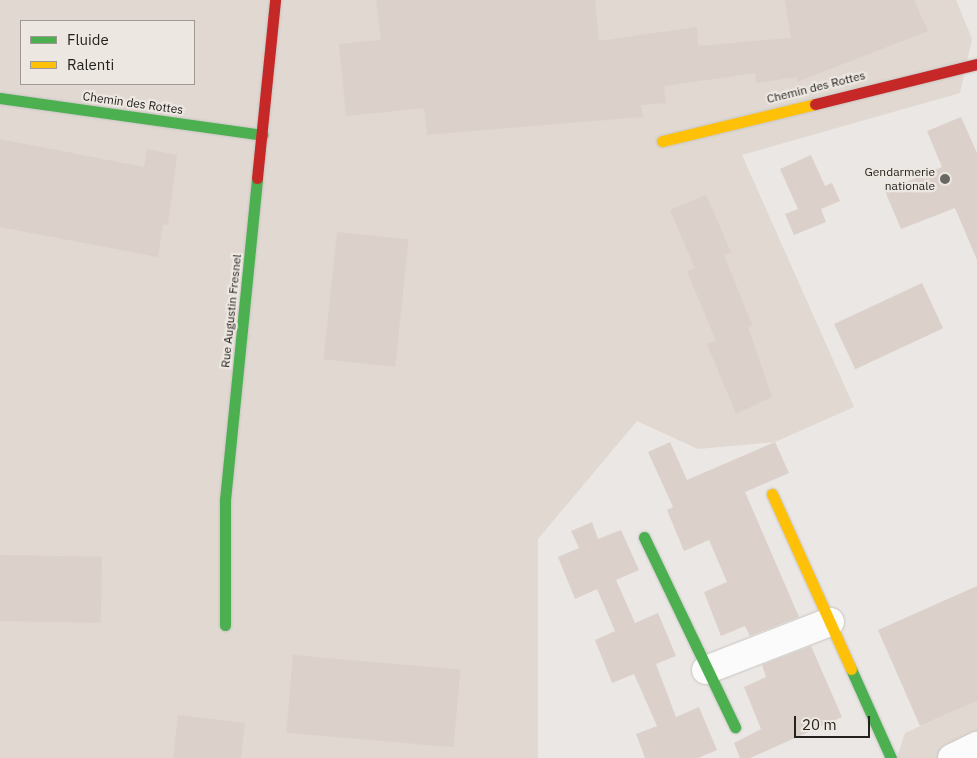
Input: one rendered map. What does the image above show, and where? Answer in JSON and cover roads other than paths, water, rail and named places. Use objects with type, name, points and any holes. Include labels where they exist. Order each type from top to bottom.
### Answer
[{"type":"street","name":"Rue Augustin Fresnel","points":[[225,625],[225,500],[275,0]]},
{"type":"street","name":"Chemin des Rottes","points":[[662,141],[977,64]]},
{"type":"street","name":"Chemin des Rottes","points":[[0,98],[262,134]]},
{"type":"street","points":[[772,494],[891,758]]},
{"type":"street","points":[[644,537],[706,670],[735,727]]},
{"type":"street","points":[[706,670],[830,622]]},
{"type":"street","points":[[952,758],[977,746]]},
{"type":"place","name":"Gendarmerie nationale","points":[[945,179]]}]
